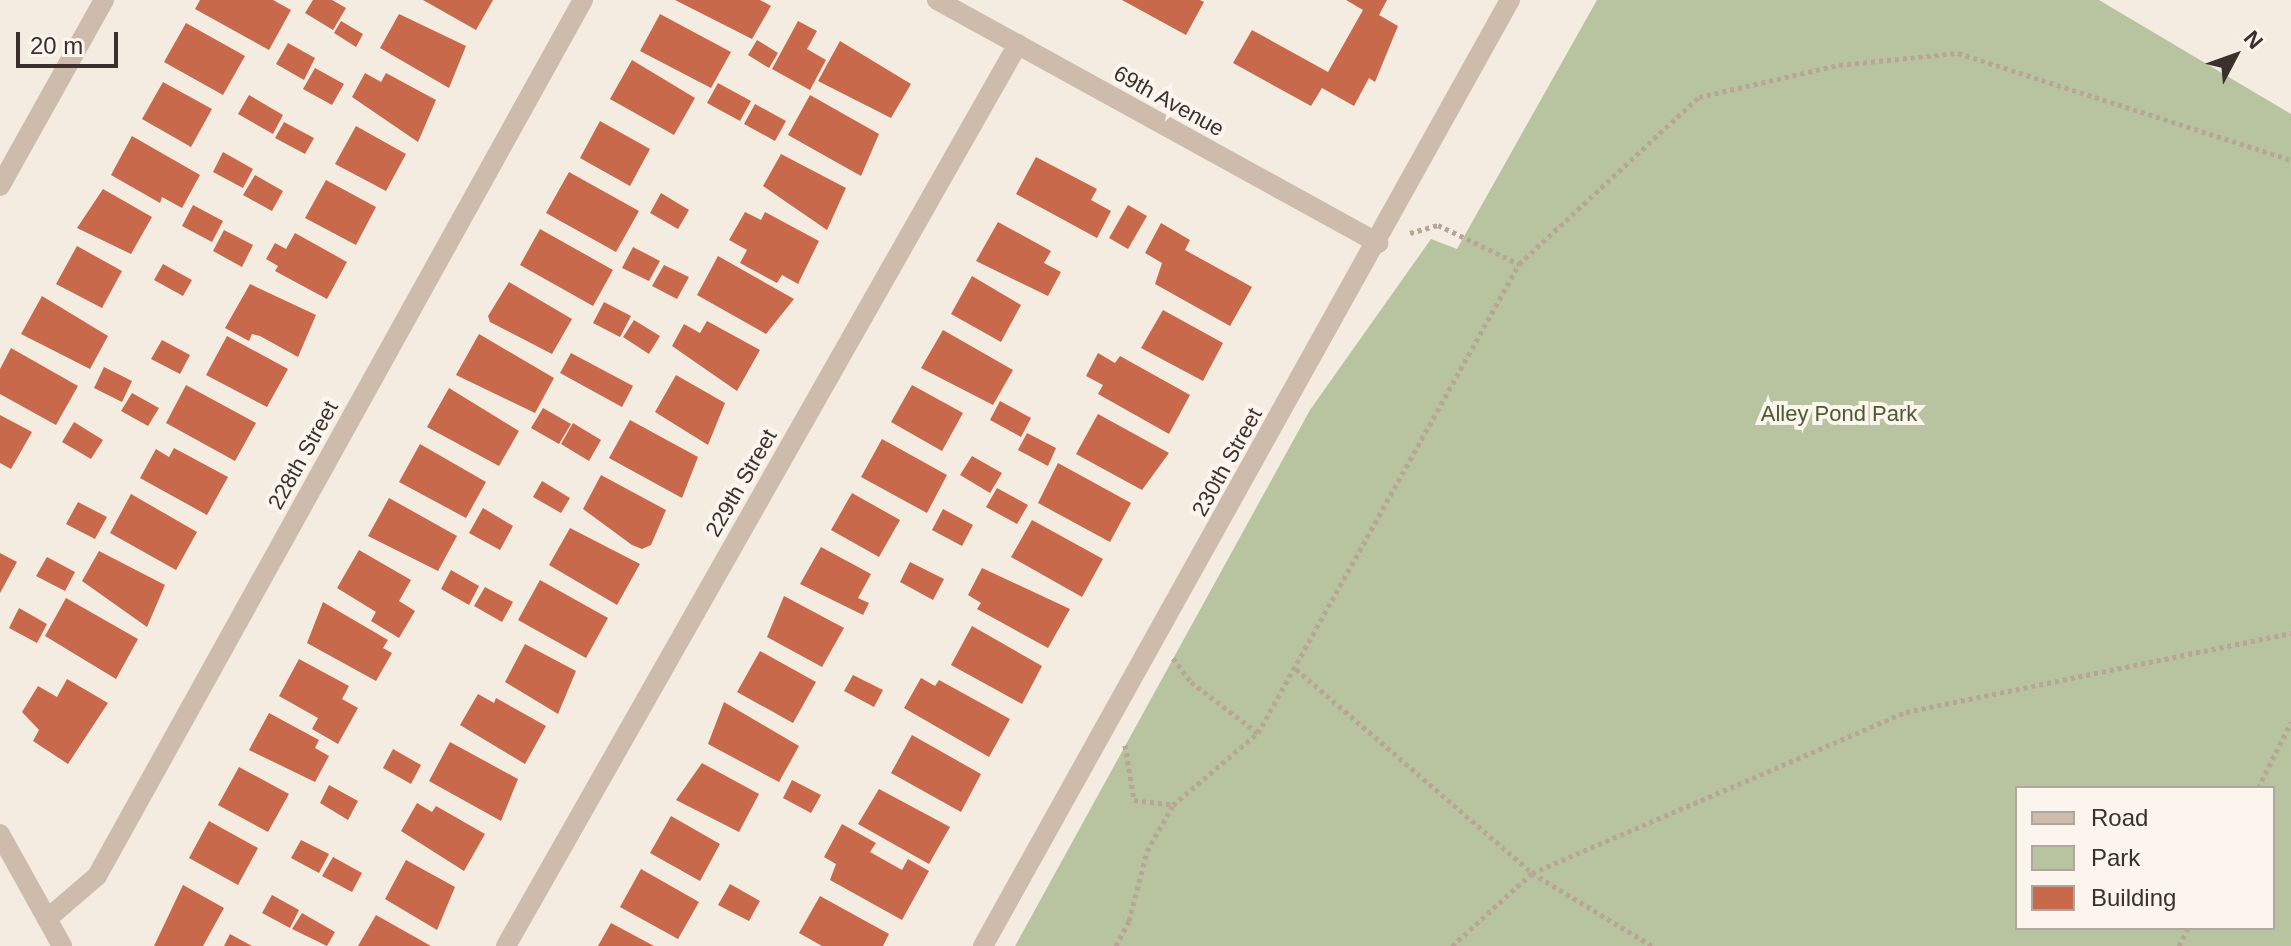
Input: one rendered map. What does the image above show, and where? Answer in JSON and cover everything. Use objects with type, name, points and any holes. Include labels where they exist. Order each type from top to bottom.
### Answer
[{"type":"street","points":[[0,186],[104,0]]},
{"type":"street","name":"228th Street","points":[[47,919],[97,876],[583,0]]},
{"type":"street","name":"69th Avenue","points":[[937,0],[1378,243]]},
{"type":"street","name":"230th Street","points":[[983,946],[1378,243],[1510,0]]},
{"type":"street","name":"229th Street","points":[[506,946],[1018,44]]},
{"type":"street","points":[[0,834],[62,946]]},
{"type":"path","points":[[1116,946],[1129,921],[1147,851],[1173,805],[1258,733],[1519,264],[1699,97],[1839,65],[1958,53],[2291,160]]},
{"type":"path","points":[[1378,243],[1438,225],[1519,264]]},
{"type":"path","points":[[1452,946],[1532,873],[1906,712],[2291,633]]},
{"type":"path","points":[[1151,647],[1174,659],[1191,682],[1258,733]]},
{"type":"path","points":[[1296,669],[1532,873],[1652,946]]},
{"type":"path","points":[[2259,786],[2291,722]]},
{"type":"path","points":[[1102,733],[1126,746],[1134,800],[1173,805]]},
{"type":"green space","name":"Alley Pond Park","points":[[1597,0],[2099,0],[2291,114],[2291,946],[1015,946],[1310,410],[1431,239],[1457,249]]},
{"type":"building","points":[[200,0],[273,0],[291,10],[269,50],[195,9]]},
{"type":"building","points":[[313,0],[332,0],[346,8],[333,30],[305,13]]},
{"type":"building","points":[[423,0],[493,0],[476,30]]},
{"type":"building","points":[[675,0],[760,0],[771,6],[752,39]]},
{"type":"building","points":[[1122,0],[1200,0],[1204,2],[1186,35]]},
{"type":"building","points":[[1346,0],[1387,0],[1379,15],[1398,26],[1375,82],[1369,78],[1354,106],[1322,88],[1311,106],[1233,63],[1252,30],[1328,72],[1363,10]]},
{"type":"building","points":[[399,14],[466,46],[449,88],[380,48]]},
{"type":"building","points":[[660,14],[731,52],[711,88],[640,51]]},
{"type":"building","points":[[341,21],[363,34],[356,47],[334,33]]},
{"type":"building","points":[[798,21],[817,31],[807,49],[826,60],[810,90],[772,69]]},
{"type":"building","points":[[186,23],[245,56],[223,95],[164,62]]},
{"type":"building","points":[[757,40],[778,53],[769,68],[748,55]]},
{"type":"building","points":[[840,41],[911,84],[891,118],[818,81]]},
{"type":"building","points":[[288,43],[315,58],[304,80],[276,64]]},
{"type":"building","points":[[632,60],[695,98],[674,135],[610,99]]},
{"type":"building","points":[[315,68],[344,84],[332,105],[303,89]]},
{"type":"building","points":[[365,73],[381,82],[386,73],[436,100],[418,142],[352,97]]},
{"type":"building","points":[[163,82],[212,109],[191,147],[142,119]]},
{"type":"building","points":[[718,83],[751,101],[740,121],[707,103]]},
{"type":"building","points":[[249,95],[283,115],[273,134],[238,114]]},
{"type":"building","points":[[810,95],[879,134],[861,176],[788,135]]},
{"type":"building","points":[[755,104],[786,121],[775,141],[744,124]]},
{"type":"building","points":[[600,121],[650,149],[630,186],[580,158]]},
{"type":"building","points":[[284,122],[314,138],[305,154],[275,138]]},
{"type":"building","points":[[356,126],[406,154],[386,191],[335,164]]},
{"type":"building","points":[[132,136],[200,175],[182,208],[162,197],[160,203],[111,175]]},
{"type":"building","points":[[223,152],[253,169],[243,188],[213,172]]},
{"type":"building","points":[[781,154],[846,188],[827,230],[763,186]]},
{"type":"building","points":[[1036,157],[1097,189],[1091,200],[1111,211],[1097,238],[1016,194]]},
{"type":"building","points":[[569,172],[639,211],[616,252],[546,213]]},
{"type":"building","points":[[255,175],[283,191],[272,211],[243,195]]},
{"type":"building","points":[[326,180],[376,207],[356,245],[305,218]]},
{"type":"building","points":[[103,189],[152,217],[131,254],[77,228]]},
{"type":"building","points":[[661,193],[689,210],[678,229],[650,213]]},
{"type":"building","points":[[193,205],[223,221],[212,242],[182,226]]},
{"type":"building","points":[[1128,205],[1147,216],[1128,249],[1109,238]]},
{"type":"building","points":[[745,212],[761,220],[765,212],[819,241],[798,284],[782,275],[777,283],[740,263],[747,250],[729,240]]},
{"type":"building","points":[[998,222],[1051,251],[1044,263],[1061,272],[1048,296],[976,261]]},
{"type":"building","points":[[1161,223],[1190,240],[1185,250],[1252,287],[1230,326],[1155,284],[1162,263],[1145,253]]},
{"type":"building","points":[[540,229],[613,270],[593,306],[520,265]]},
{"type":"building","points":[[224,230],[253,245],[242,267],[213,251]]},
{"type":"building","points":[[295,233],[347,262],[327,299],[275,271],[278,266],[266,259],[275,243],[286,249]]},
{"type":"building","points":[[77,246],[122,271],[102,308],[56,284]]},
{"type":"building","points":[[633,247],[660,261],[649,281],[622,268]]},
{"type":"building","points":[[718,256],[794,299],[766,334],[697,295]]},
{"type":"building","points":[[163,264],[192,280],[183,296],[154,280]]},
{"type":"building","points":[[664,265],[689,277],[677,299],[652,286]]},
{"type":"building","points":[[972,276],[1021,305],[1001,342],[951,314]]},
{"type":"building","points":[[509,282],[572,319],[552,354],[490,322],[488,316]]},
{"type":"building","points":[[250,284],[316,315],[298,357],[260,336],[252,334],[249,341],[225,328]]},
{"type":"building","points":[[42,296],[108,336],[90,369],[21,334]]},
{"type":"building","points":[[604,302],[631,316],[620,337],[593,323]]},
{"type":"building","points":[[1163,310],[1223,343],[1203,381],[1141,348]]},
{"type":"building","points":[[634,320],[660,336],[649,354],[623,337]]},
{"type":"building","points":[[707,321],[760,350],[737,391],[672,346],[684,324],[700,333]]},
{"type":"building","points":[[943,330],[1013,370],[993,405],[921,368]]},
{"type":"building","points":[[479,334],[554,378],[535,413],[456,375]]},
{"type":"building","points":[[227,336],[288,369],[267,407],[206,375]]},
{"type":"building","points":[[162,340],[190,355],[180,374],[151,359]]},
{"type":"building","points":[[11,348],[78,386],[56,425],[0,394],[0,369]]},
{"type":"building","points":[[571,353],[633,386],[622,407],[560,373]]},
{"type":"building","points":[[1098,353],[1115,363],[1120,356],[1190,395],[1169,434],[1098,394],[1103,385],[1086,376]]},
{"type":"building","points":[[104,367],[132,381],[122,402],[94,388]]},
{"type":"building","points":[[676,375],[725,403],[708,445],[655,412]]},
{"type":"building","points":[[186,385],[256,423],[235,461],[166,423]]},
{"type":"building","points":[[912,385],[963,413],[942,451],[891,422]]},
{"type":"building","points":[[449,388],[519,431],[499,466],[427,427]]},
{"type":"building","points":[[132,393],[159,408],[148,426],[121,411]]},
{"type":"building","points":[[1000,401],[1031,418],[1021,437],[990,420]]},
{"type":"building","points":[[543,408],[571,424],[559,444],[531,428]]},
{"type":"building","points":[[1098,414],[1169,453],[1142,490],[1076,454]]},
{"type":"building","points":[[0,415],[32,432],[11,469],[0,463]]},
{"type":"building","points":[[630,420],[698,457],[682,498],[609,458]]},
{"type":"building","points":[[74,422],[103,440],[91,459],[62,442]]},
{"type":"building","points":[[573,423],[601,440],[589,461],[561,444]]},
{"type":"building","points":[[1027,433],[1056,448],[1048,466],[1018,450]]},
{"type":"building","points":[[882,439],[947,475],[927,513],[861,477]]},
{"type":"building","points":[[420,444],[486,482],[466,518],[399,482]]},
{"type":"building","points":[[174,448],[228,477],[207,515],[140,478],[156,449],[169,457]]},
{"type":"building","points":[[972,456],[1002,473],[990,493],[960,475]]},
{"type":"building","points":[[1058,463],[1131,503],[1110,542],[1038,503]]},
{"type":"building","points":[[601,475],[666,510],[651,545],[642,549],[632,545],[583,509]]},
{"type":"building","points":[[542,481],[570,498],[561,513],[533,497]]},
{"type":"building","points":[[997,488],[1028,505],[1017,524],[986,507]]},
{"type":"building","points":[[852,493],[900,520],[879,557],[831,530]]},
{"type":"building","points":[[131,494],[197,532],[176,570],[110,533]]},
{"type":"building","points":[[389,498],[457,536],[438,571],[368,536]]},
{"type":"building","points":[[78,502],[107,517],[95,539],[66,524]]},
{"type":"building","points":[[483,508],[513,526],[500,550],[469,533]]},
{"type":"building","points":[[943,509],[973,525],[962,546],[932,530]]},
{"type":"building","points":[[1032,520],[1103,559],[1082,597],[1011,557]]},
{"type":"building","points":[[570,528],[640,564],[617,605],[549,565]]},
{"type":"building","points":[[821,547],[871,574],[858,598],[869,603],[863,615],[800,584]]},
{"type":"building","points":[[359,550],[411,580],[399,601],[415,611],[399,638],[371,621],[376,612],[337,588]]},
{"type":"building","points":[[99,551],[165,585],[147,627],[82,581]]},
{"type":"building","points":[[0,553],[17,562],[0,593]]},
{"type":"building","points":[[47,557],[75,572],[65,591],[36,576]]},
{"type":"building","points":[[910,562],[944,579],[933,600],[900,582]]},
{"type":"building","points":[[982,568],[1070,609],[1048,648],[977,609],[981,603],[968,595]]},
{"type":"building","points":[[451,570],[479,586],[469,605],[441,589]]},
{"type":"building","points":[[540,580],[608,618],[586,658],[518,620]]},
{"type":"building","points":[[485,587],[513,602],[502,622],[474,606]]},
{"type":"building","points":[[784,596],[844,628],[822,667],[767,637]]},
{"type":"building","points":[[66,598],[138,639],[116,679],[45,636]]},
{"type":"building","points":[[323,602],[388,640],[383,648],[392,653],[376,681],[307,643]]},
{"type":"building","points":[[19,608],[47,624],[37,643],[9,628]]},
{"type":"building","points":[[972,626],[1042,666],[1022,704],[951,665]]},
{"type":"building","points":[[525,644],[576,671],[558,714],[505,682]]},
{"type":"building","points":[[760,651],[816,682],[793,723],[737,692]]},
{"type":"building","points":[[299,659],[349,686],[342,699],[358,708],[338,744],[312,729],[318,718],[279,696]]},
{"type":"building","points":[[853,675],[883,690],[874,707],[844,691]]},
{"type":"building","points":[[921,678],[935,686],[939,680],[1010,719],[989,757],[904,708]]},
{"type":"building","points":[[67,679],[108,703],[68,764],[33,741],[39,730],[22,712],[38,686],[57,697]]},
{"type":"building","points":[[478,694],[494,703],[496,698],[546,726],[525,764],[460,725]]},
{"type":"building","points":[[724,702],[799,746],[779,782],[708,744]]},
{"type":"building","points":[[269,713],[319,740],[315,748],[329,756],[315,782],[249,750]]},
{"type":"building","points":[[912,735],[981,774],[961,812],[891,773]]},
{"type":"building","points":[[450,742],[518,779],[501,821],[429,781]]},
{"type":"building","points":[[393,749],[421,765],[411,784],[383,768]]},
{"type":"building","points":[[702,763],[759,794],[739,832],[676,800]]},
{"type":"building","points":[[239,767],[289,794],[268,832],[218,805]]},
{"type":"building","points":[[792,780],[821,795],[811,813],[783,798]]},
{"type":"building","points":[[329,785],[358,801],[348,820],[320,803]]},
{"type":"building","points":[[879,789],[950,827],[929,864],[858,824]]},
{"type":"building","points":[[417,803],[432,812],[436,806],[485,834],[464,871],[401,831]]},
{"type":"building","points":[[671,816],[720,844],[700,881],[650,853]]},
{"type":"building","points":[[209,821],[258,848],[238,885],[189,858]]},
{"type":"building","points":[[842,824],[876,843],[870,852],[902,870],[908,859],[929,871],[902,920],[830,880],[836,864],[824,857]]},
{"type":"building","points":[[301,840],[329,854],[319,873],[291,858]]},
{"type":"building","points":[[333,857],[362,873],[352,892],[322,876]]},
{"type":"building","points":[[406,860],[455,887],[437,930],[385,899]]},
{"type":"building","points":[[641,869],[699,902],[678,939],[620,907]]},
{"type":"building","points":[[730,884],[760,901],[749,921],[718,905]]},
{"type":"building","points":[[183,885],[224,908],[203,946],[154,946]]},
{"type":"building","points":[[272,895],[299,910],[290,928],[262,913]]},
{"type":"building","points":[[820,896],[889,934],[883,946],[822,946],[799,933]]},
{"type":"building","points":[[302,913],[335,932],[327,946],[292,929]]},
{"type":"building","points":[[376,915],[431,946],[358,946]]},
{"type":"building","points":[[611,923],[654,946],[598,946]]},
{"type":"building","points":[[230,934],[252,946],[224,946]]}]
